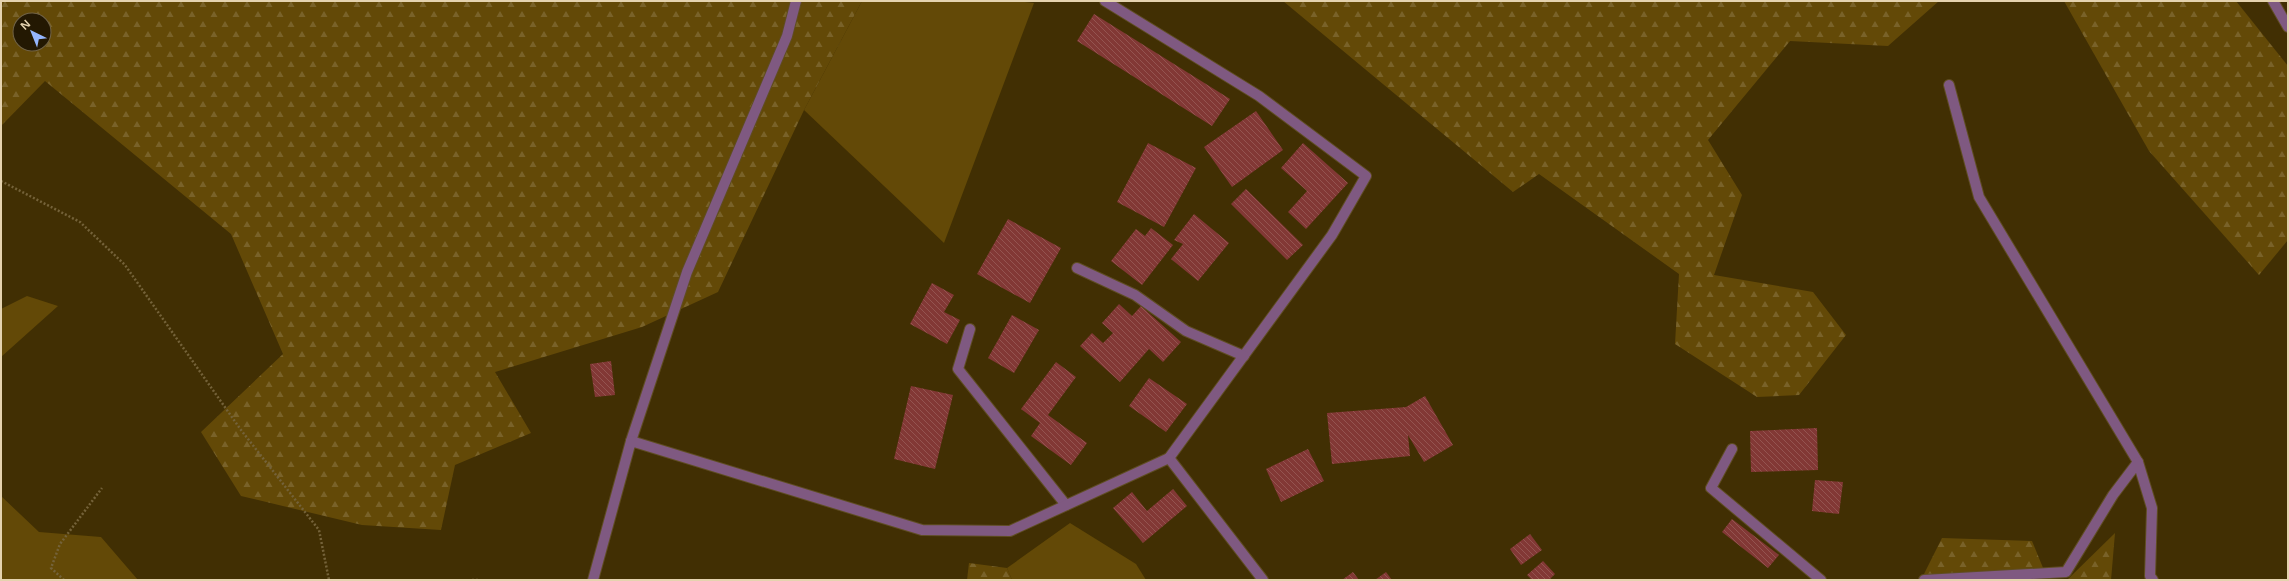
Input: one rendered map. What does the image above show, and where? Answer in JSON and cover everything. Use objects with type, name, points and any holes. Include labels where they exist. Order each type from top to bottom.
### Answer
[{"type":"street","points":[[593,580],[631,441],[686,272],[787,36],[796,1]]},
{"type":"street","points":[[631,441],[922,530],[1010,531],[1169,458],[1332,236],[1366,176],[1260,96],[1105,1]]},
{"type":"street","points":[[2273,1],[2288,27]]},
{"type":"street","points":[[1949,85],[1979,197],[2138,462],[2152,508],[2150,576],[2153,580]]},
{"type":"street","points":[[1077,268],[1135,295],[1186,331],[1244,356]]},
{"type":"street","points":[[970,329],[958,369],[1066,505]]},
{"type":"street","points":[[1732,449],[1711,488],[1821,580]]},
{"type":"street","points":[[1169,458],[1263,580]]},
{"type":"street","points":[[1924,580],[2066,572],[2113,495],[2138,462]]},
{"type":"path","points":[[1,181],[80,222],[125,265],[241,430],[319,530],[329,580]]},
{"type":"path","points":[[64,580],[51,568],[60,544],[102,488]]},
{"type":"path","points":[[472,580],[478,580]]},
{"type":"green space","points":[[1,1],[862,1],[804,110],[718,292],[642,327],[495,372],[531,433],[455,465],[441,530],[362,525],[241,496],[201,432],[283,354],[231,234],[45,81],[1,126]]},
{"type":"green space","points":[[862,1],[1016,1],[1034,3],[944,243],[804,110]]},
{"type":"green space","points":[[1283,1],[1939,1],[1888,46],[1790,41],[1708,140],[1742,195],[1714,275],[1813,292],[1846,335],[1799,395],[1757,397],[1675,344],[1679,274],[1539,174],[1513,192]]},
{"type":"green space","points":[[2064,1],[2236,1],[2288,66],[2288,240],[2259,275],[2149,151]]},
{"type":"green space","points":[[27,296],[58,306],[1,357],[1,309]]},
{"type":"green space","points":[[1,496],[39,532],[101,537],[138,580],[1,580]]},
{"type":"green space","points":[[1070,523],[1136,564],[1146,580],[1012,580],[1007,568]]},
{"type":"green space","points":[[2115,533],[2111,580],[2067,580]]},
{"type":"green space","points":[[1942,538],[2032,541],[2048,580],[1921,580]]},
{"type":"green space","points":[[969,563],[1007,568],[1012,580],[967,580]]},
{"type":"building","points":[[1094,14],[1230,99],[1212,126],[1077,41]]},
{"type":"building","points":[[1256,111],[1283,150],[1232,187],[1204,147]]},
{"type":"building","points":[[1148,143],[1196,168],[1164,227],[1117,202]]},
{"type":"building","points":[[1303,143],[1348,183],[1306,229],[1288,212],[1307,191],[1281,168]]},
{"type":"building","points":[[1246,189],[1303,245],[1287,260],[1231,204]]},
{"type":"building","points":[[1194,214],[1229,243],[1198,281],[1171,259],[1183,244],[1174,240]]},
{"type":"building","points":[[1008,219],[1061,248],[1030,303],[977,274]]},
{"type":"building","points":[[1151,228],[1173,245],[1142,285],[1111,261],[1136,229],[1145,236]]},
{"type":"building","points":[[932,283],[954,295],[944,312],[960,320],[947,344],[910,324]]},
{"type":"building","points":[[1119,304],[1132,316],[1141,306],[1181,342],[1163,362],[1149,349],[1120,382],[1080,346],[1092,333],[1103,343],[1113,333],[1102,323]]},
{"type":"building","points":[[1012,315],[1039,330],[1014,373],[988,358]]},
{"type":"building","points":[[611,361],[615,395],[595,397],[590,364]]},
{"type":"building","points":[[1056,362],[1076,377],[1048,415],[1087,443],[1071,465],[1031,436],[1040,423],[1021,409]]},
{"type":"building","points":[[1149,378],[1187,404],[1166,432],[1129,406]]},
{"type":"building","points":[[911,386],[953,395],[935,469],[894,459]]},
{"type":"building","points":[[1425,396],[1453,445],[1424,462],[1408,435],[1410,456],[1332,464],[1327,413],[1406,407]]},
{"type":"building","points":[[1817,428],[1818,470],[1751,472],[1750,431]]},
{"type":"building","points":[[1308,449],[1324,481],[1281,502],[1266,469]]},
{"type":"building","points":[[1815,480],[1843,482],[1839,514],[1812,511]]},
{"type":"building","points":[[1173,489],[1187,506],[1143,543],[1113,508],[1132,492],[1147,511]]},
{"type":"building","points":[[1732,519],[1779,555],[1768,568],[1722,532]]},
{"type":"building","points":[[1530,534],[1542,550],[1521,565],[1510,549]]},
{"type":"building","points":[[1543,561],[1555,574],[1549,580],[1532,580],[1527,575]]},
{"type":"building","points":[[1353,572],[1359,580],[1342,580]]},
{"type":"building","points":[[1386,572],[1392,580],[1375,580]]}]
